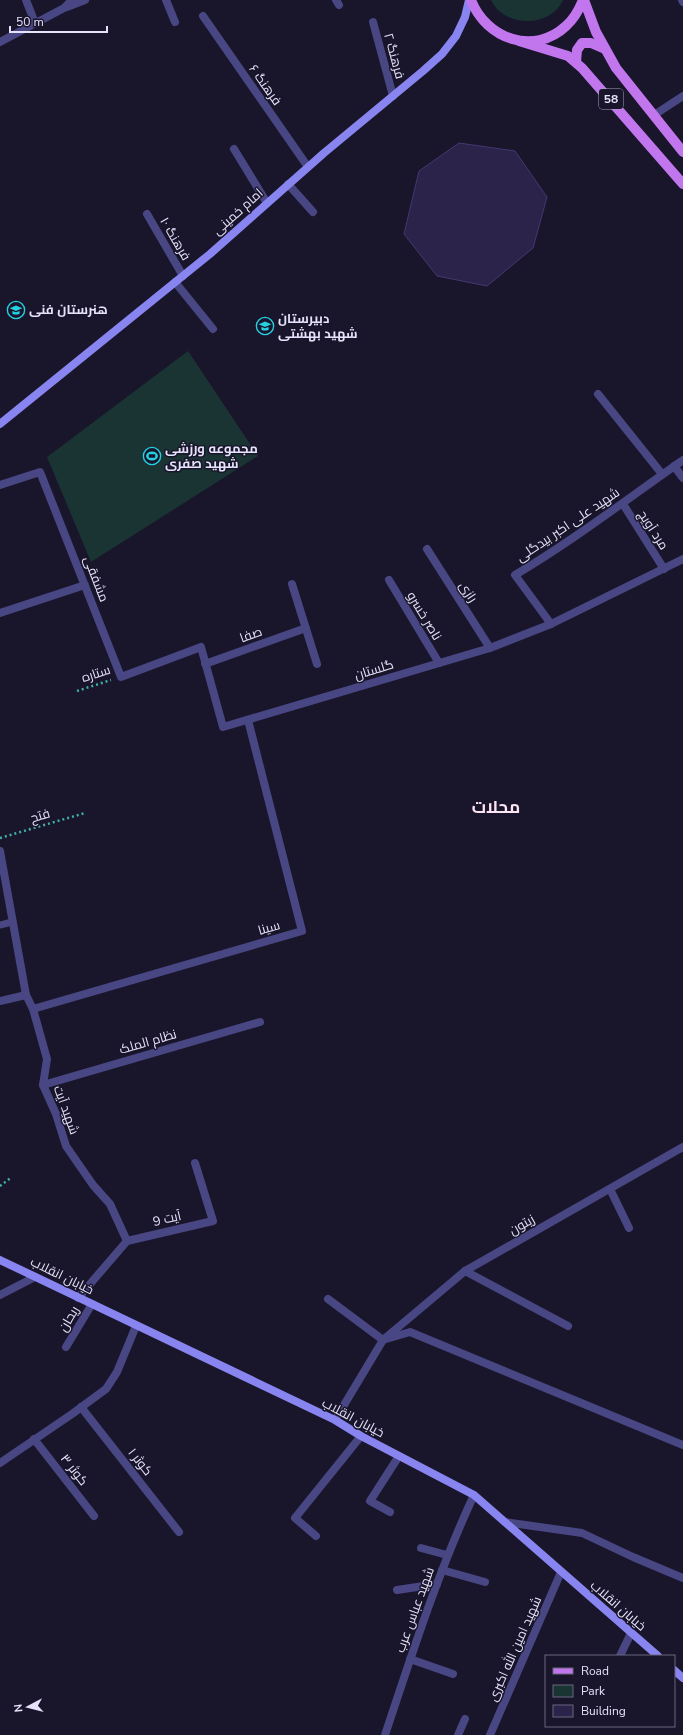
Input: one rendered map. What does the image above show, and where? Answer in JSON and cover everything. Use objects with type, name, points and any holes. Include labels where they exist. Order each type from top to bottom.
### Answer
[{"type":"main road","name":"58","points":[[470,0],[483,22],[494,31],[506,38],[553,50],[568,56],[576,62],[600,86],[683,184]]},
{"type":"main road","name":"امام خمینی","points":[[0,424],[183,276],[288,184],[442,54],[456,36],[465,17],[470,0]]},
{"type":"main road","name":"58","points":[[520,41],[536,40],[552,35],[566,26],[577,14],[584,0]]},
{"type":"main road","name":"58","points":[[584,0],[594,26],[616,68],[683,152]]},
{"type":"main road","points":[[576,62],[577,50],[582,43],[591,43],[605,49]]},
{"type":"main road","name":"خیابان انقلاب","points":[[0,1260],[335,1420],[360,1436],[474,1495],[657,1655]]},
{"type":"main road","points":[[675,1671],[683,1678]]},
{"type":"street","points":[[26,0],[35,23]]},
{"type":"street","points":[[64,8],[72,0]]},
{"type":"street","points":[[0,42],[64,8],[85,0]]},
{"type":"street","points":[[166,0],[175,22]]},
{"type":"street","name":"فرهنگ ۶","points":[[203,16],[308,167]]},
{"type":"street","name":"فرهنگ ۲","points":[[373,22],[393,96]]},
{"type":"street","points":[[654,115],[683,96]]},
{"type":"street","points":[[234,149],[267,203]]},
{"type":"street","points":[[288,184],[313,212]]},
{"type":"street","name":"فرهنگ ۱۰","points":[[147,214],[183,276]]},
{"type":"street","points":[[175,282],[213,329]]},
{"type":"street","points":[[598,394],[662,474]]},
{"type":"street","name":"شهید علی اکبر بیدگلی","points":[[551,624],[516,575],[623,504],[683,460]]},
{"type":"street","points":[[674,466],[683,478]]},
{"type":"street","name":"مشفقی","points":[[0,485],[40,472],[121,677]]},
{"type":"street","name":"مرد آویچ","points":[[623,504],[664,569]]},
{"type":"street","name":"رازی","points":[[426,549],[490,648]]},
{"type":"street","name":"گلستان","points":[[121,677],[202,647],[205,664],[223,727],[490,648],[551,624],[683,559]]},
{"type":"street","name":"ناصر خسرو","points":[[389,580],[439,663]]},
{"type":"street","points":[[292,584],[317,664]]},
{"type":"street","points":[[0,613],[85,585]]},
{"type":"street","name":"صفا","points":[[205,664],[306,628]]},
{"type":"street","name":"سینا","points":[[34,1009],[302,931],[248,720]]},
{"type":"street","name":"شهید آیت","points":[[0,851],[26,995],[34,1009],[47,1059],[44,1085],[56,1114],[66,1146],[93,1185],[110,1204],[127,1241]]},
{"type":"street","points":[[0,1001],[26,995]]},
{"type":"street","name":"نظام الملک","points":[[44,1085],[260,1022]]},
{"type":"street","name":"زیتون","points":[[335,1420],[383,1340],[465,1271],[610,1189],[683,1150]]},
{"type":"street","name":"آیت 9","points":[[127,1241],[213,1221],[195,1163]]},
{"type":"street","points":[[610,1189],[629,1228]]},
{"type":"street","points":[[78,1298],[127,1241]]},
{"type":"street","points":[[465,1271],[568,1326]]},
{"type":"street","points":[[0,1295],[35,1277]]},
{"type":"street","points":[[328,1299],[383,1340],[410,1332],[683,1445]]},
{"type":"street","name":"ریحان","points":[[66,1346],[92,1304]]},
{"type":"street","points":[[0,1463],[106,1389],[117,1372],[136,1326]]},
{"type":"street","name":"کوثر ۱","points":[[81,1407],[179,1532]]},
{"type":"street","points":[[316,1536],[295,1518],[360,1436]]},
{"type":"street","name":"کوثر ۳","points":[[34,1439],[94,1516]]},
{"type":"street","points":[[390,1512],[370,1501],[399,1456]]},
{"type":"street","name":"شهید عباس عرب","points":[[385,1735],[447,1555],[474,1495]]},
{"type":"street","points":[[505,1522],[582,1533],[683,1578]]},
{"type":"street","points":[[421,1548],[447,1555]]},
{"type":"street","points":[[442,1570],[485,1582]]},
{"type":"street","name":"شهید امین الله اکبری","points":[[490,1735],[561,1572]]},
{"type":"street","points":[[397,1590],[437,1584]]},
{"type":"street","points":[[620,1655],[631,1633]]},
{"type":"street","points":[[410,1659],[453,1674]]},
{"type":"street","points":[[458,1735],[465,1718]]},
{"type":"lane","points":[[0,925],[12,922]]},
{"type":"path","name":"ستاره","points":[[77,691],[121,677]]},
{"type":"path","name":"فتح","points":[[0,838],[86,813]]},
{"type":"path","points":[[0,1186],[12,1177]]},
{"type":"green space","points":[[491,0],[563,0],[557,9],[549,16],[538,20],[527,21],[516,20],[506,16],[497,9]]},
{"type":"green space","name":"مجموعه ورزشی شهید صفری","points":[[188,351],[258,456],[91,562],[47,457]]},
{"type":"building","points":[[459,143],[515,151],[547,197],[533,248],[487,286],[437,276],[404,234],[419,171]]},
{"type":"place","name":"هنرستان فنی","points":[[16,310]]},
{"type":"place","name":"دبیرستان شهید بهشتی","points":[[265,326]]},
{"type":"place","name":"مجموعه ورزشی شهید صفری","points":[[152,456]]},
{"type":"district","name":"محلات","points":[[496,807]]}]
